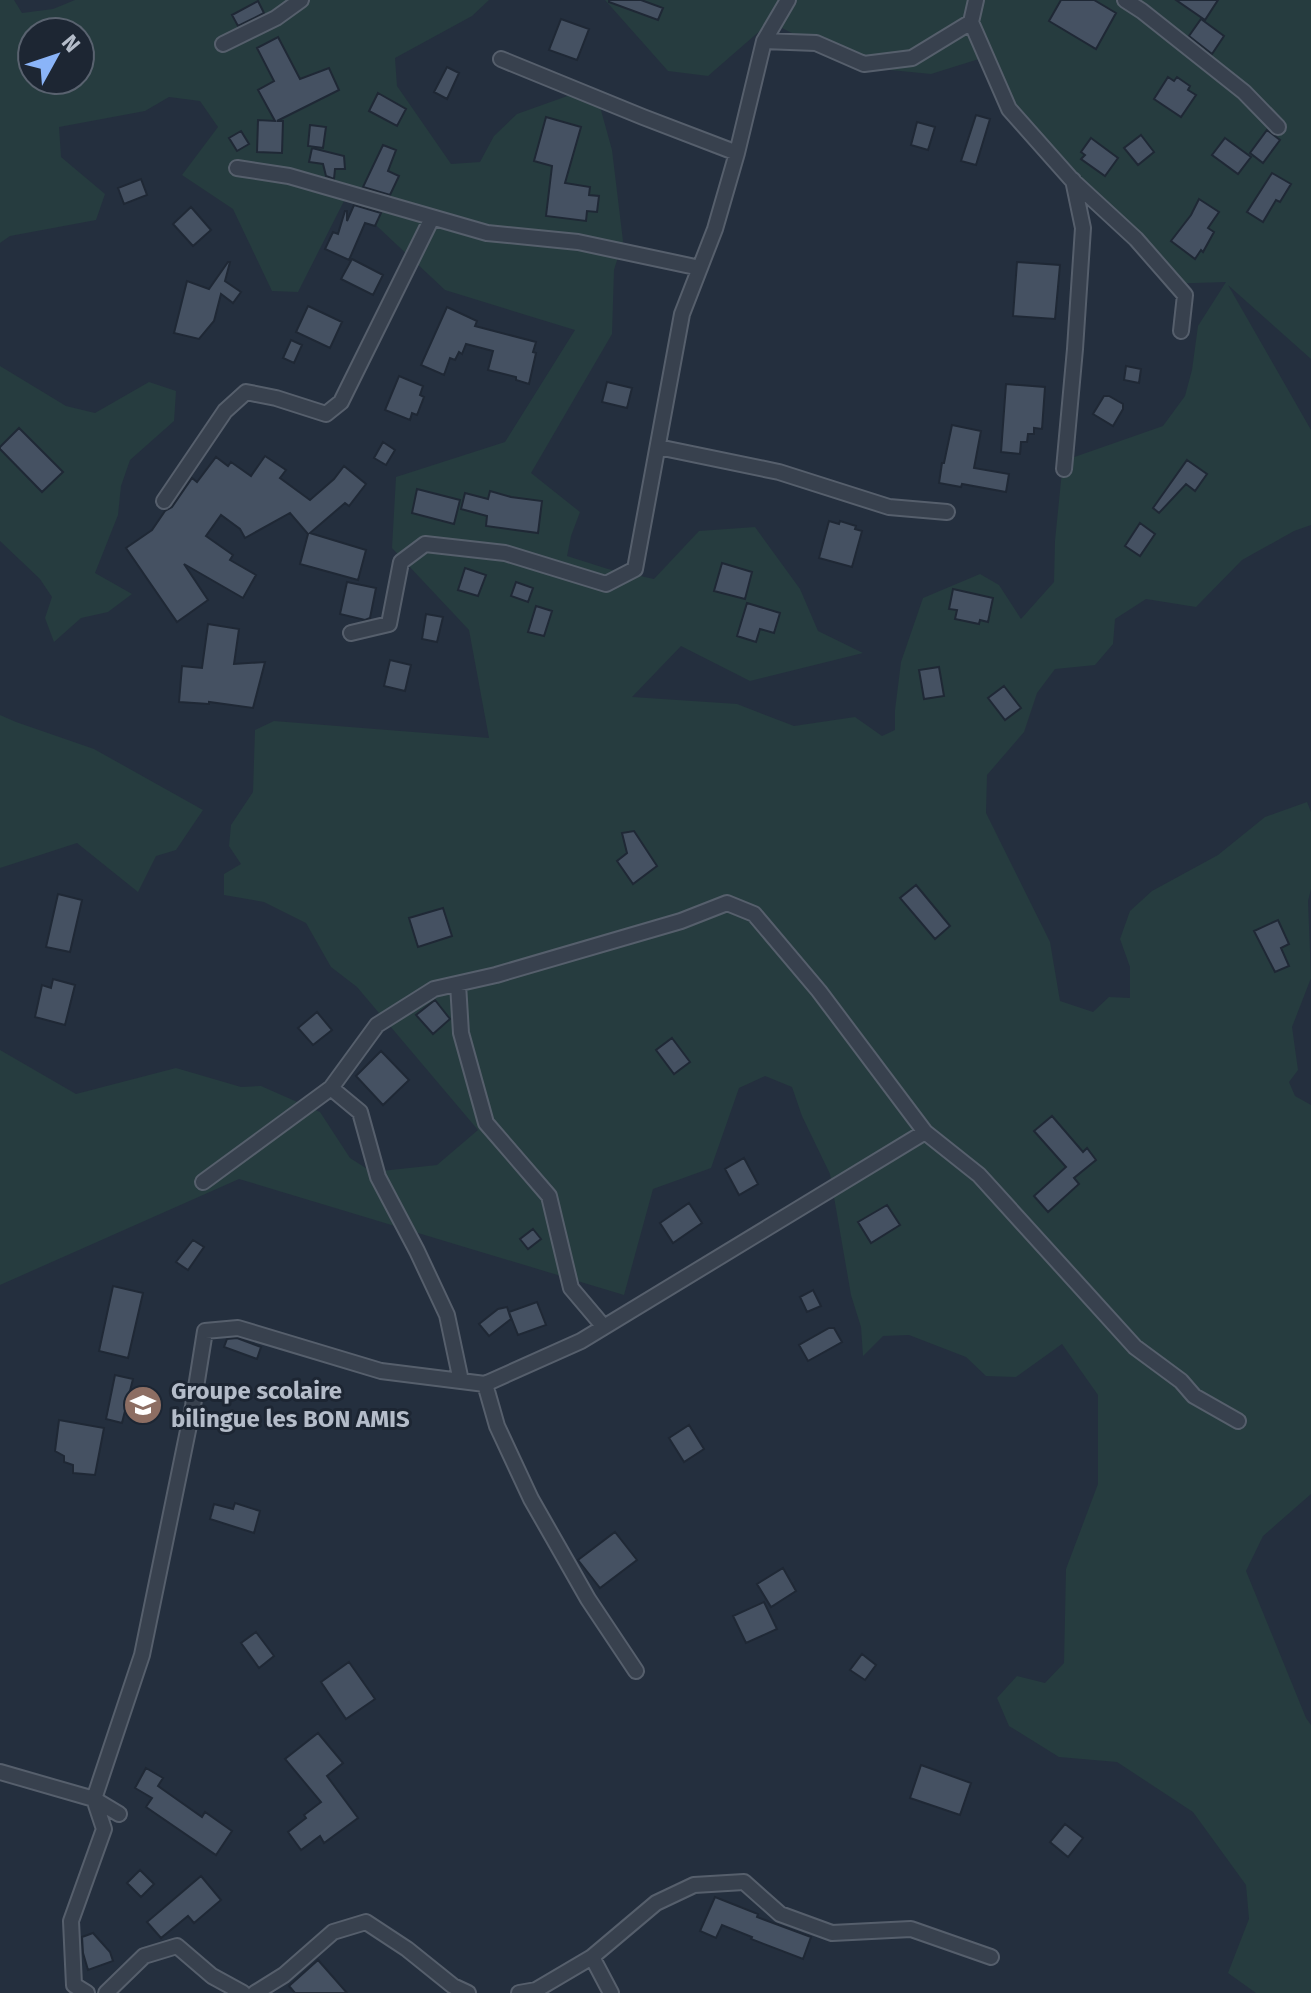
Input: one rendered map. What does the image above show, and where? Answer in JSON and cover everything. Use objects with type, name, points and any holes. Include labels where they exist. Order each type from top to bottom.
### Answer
[{"type":"street","points":[[223,44],[276,18],[301,0]]},
{"type":"street","points":[[351,633],[389,624],[401,562],[425,544],[505,553],[606,584],[635,569],[682,314],[715,229],[764,41],[788,0]]},
{"type":"street","points":[[976,0],[971,22],[1009,109],[1072,180],[1136,239],[1185,295],[1181,331]]},
{"type":"street","points":[[1125,0],[1244,92],[1278,127]]},
{"type":"street","points":[[764,41],[816,43],[864,64],[912,58],[971,22]]},
{"type":"street","points":[[501,59],[737,153]]},
{"type":"street","points":[[237,168],[289,176],[487,233],[578,242],[700,268]]},
{"type":"street","points":[[1064,469],[1083,228],[1072,180]]},
{"type":"street","points":[[164,501],[225,411],[246,392],[326,414],[341,402],[432,218]]},
{"type":"street","points":[[658,447],[779,472],[889,507],[947,512]]},
{"type":"street","points":[[203,1182],[331,1088],[377,1025],[434,989],[496,975],[681,921],[727,903],[754,914],[819,991],[925,1132],[979,1175],[1135,1347],[1181,1381],[1194,1396],[1238,1421]]},
{"type":"street","points":[[458,984],[461,1033],[486,1123],[549,1196],[571,1288],[604,1327]]},
{"type":"street","points":[[331,1088],[360,1112],[378,1177],[447,1315],[461,1381]]},
{"type":"street","points":[[87,1993],[74,1985],[71,1921],[104,1829],[94,1799],[142,1655],[193,1406],[205,1331],[238,1328],[381,1371],[485,1384],[581,1341],[925,1132]]},
{"type":"street","points":[[485,1384],[497,1426],[531,1499],[588,1599],[636,1671]]},
{"type":"street","points":[[0,1772],[94,1799],[119,1814]]},
{"type":"street","points":[[519,1993],[536,1990],[592,1957],[656,1903],[694,1885],[744,1882],[780,1914],[832,1933],[911,1929],[991,1957]]},
{"type":"street","points":[[255,1993],[284,1975],[333,1932],[366,1922],[407,1949],[453,1986],[468,1993]]},
{"type":"street","points":[[106,1993],[144,1956],[177,1946],[212,1976],[243,1993]]},
{"type":"street","points":[[592,1957],[611,1993]]},
{"type":"green space","points":[[0,0],[14,0],[22,13],[53,9],[75,0],[489,0],[472,16],[395,58],[397,86],[451,164],[480,162],[494,136],[517,114],[573,94],[599,103],[612,150],[623,241],[614,270],[612,334],[531,473],[580,512],[567,556],[654,579],[699,531],[755,527],[800,589],[818,631],[863,653],[750,681],[681,646],[632,697],[737,704],[794,726],[855,717],[882,736],[895,730],[901,662],[923,598],[980,574],[999,585],[1021,619],[1054,582],[1063,461],[1163,426],[1185,396],[1198,326],[1226,282],[1164,284],[1148,257],[1050,147],[979,59],[931,74],[860,67],[770,22],[708,76],[668,71],[605,0],[1311,0],[1311,359],[1228,285],[1311,430],[1311,525],[1242,560],[1196,607],[1146,599],[1115,619],[1113,644],[1095,665],[1055,669],[1037,693],[1024,732],[987,775],[986,813],[1050,942],[1060,1001],[1093,1012],[1109,997],[1130,998],[1130,967],[1120,939],[1130,911],[1152,891],[1218,855],[1265,817],[1307,802],[1311,812],[1311,889],[1308,901],[1311,978],[1292,1027],[1298,1070],[1289,1082],[1295,1096],[1311,1105],[1311,1494],[1263,1536],[1246,1571],[1311,1725],[1311,1993],[1256,1993],[1228,1973],[1249,1919],[1246,1885],[1193,1812],[1117,1762],[1059,1757],[1009,1726],[997,1698],[1017,1676],[1045,1683],[1064,1663],[1066,1569],[1098,1484],[1098,1395],[1062,1344],[1016,1377],[986,1376],[966,1357],[909,1335],[883,1336],[863,1356],[861,1327],[851,1295],[830,1174],[802,1116],[792,1087],[765,1076],[739,1088],[711,1168],[653,1189],[624,1295],[239,1179],[0,1285],[0,1050],[76,1094],[176,1068],[241,1087],[261,1086],[320,1112],[350,1158],[372,1172],[437,1165],[478,1130],[357,987],[331,967],[306,923],[264,902],[224,895],[224,874],[241,864],[229,846],[231,825],[253,792],[255,730],[274,721],[489,738],[469,630],[392,548],[396,477],[505,442],[575,330],[445,290],[346,197],[298,292],[272,291],[233,209],[182,175],[218,127],[200,101],[169,97],[145,111],[59,127],[61,157],[105,194],[96,220],[10,236],[0,243]]},
{"type":"green space","points":[[0,366],[66,406],[95,413],[149,382],[176,391],[174,421],[130,460],[121,486],[118,515],[95,573],[132,594],[108,612],[81,618],[54,642],[45,618],[52,597],[40,579],[0,541]]},
{"type":"green space","points":[[0,715],[94,749],[203,810],[176,850],[156,856],[138,892],[77,843],[0,868]]},
{"type":"building","points":[[609,0],[641,0],[663,8],[658,20]]},
{"type":"building","points":[[1061,0],[1094,0],[1116,13],[1096,49],[1049,21]]},
{"type":"building","points":[[1176,0],[1218,0],[1205,20]]},
{"type":"building","points":[[258,1],[264,13],[238,26],[232,15]]},
{"type":"building","points":[[561,19],[589,29],[577,60],[549,50]]},
{"type":"building","points":[[1201,19],[1224,36],[1212,54],[1189,36]]},
{"type":"building","points":[[278,37],[300,79],[329,68],[339,90],[277,121],[283,121],[282,153],[257,152],[258,120],[275,121],[258,90],[274,81],[257,48]]},
{"type":"building","points":[[447,67],[459,73],[447,99],[434,92]]},
{"type":"building","points":[[1168,77],[1174,81],[1177,77],[1190,86],[1188,90],[1196,95],[1181,117],[1154,99]]},
{"type":"building","points":[[378,93],[406,109],[397,126],[369,111]]},
{"type":"building","points":[[976,115],[990,119],[976,165],[961,161]]},
{"type":"building","points":[[546,117],[581,127],[565,183],[590,187],[589,195],[599,196],[597,212],[587,211],[586,221],[546,216],[552,166],[534,161]]},
{"type":"building","points":[[917,122],[935,127],[928,150],[911,145]]},
{"type":"building","points":[[310,125],[326,127],[323,148],[308,146]]},
{"type":"building","points":[[1267,130],[1280,140],[1263,163],[1250,153]]},
{"type":"building","points":[[241,131],[249,144],[237,151],[229,138]]},
{"type":"building","points":[[1141,135],[1154,152],[1138,165],[1124,148]]},
{"type":"building","points":[[1091,138],[1118,158],[1105,176],[1081,159],[1085,155],[1081,152]]},
{"type":"building","points":[[1225,138],[1251,157],[1238,174],[1212,155]]},
{"type":"building","points":[[383,145],[396,150],[388,171],[399,176],[390,195],[363,187]]},
{"type":"building","points":[[312,148],[344,156],[345,169],[335,169],[334,179],[326,176],[323,164],[309,162]]},
{"type":"building","points":[[1272,173],[1291,184],[1280,202],[1276,200],[1263,222],[1247,212]]},
{"type":"building","points":[[141,179],[147,195],[124,204],[118,188]]},
{"type":"building","points":[[1199,199],[1219,212],[1208,228],[1214,232],[1203,252],[1201,250],[1195,259],[1171,241]]},
{"type":"building","points":[[354,205],[381,213],[375,226],[365,223],[349,260],[325,249],[333,232],[338,234],[345,211],[347,221]]},
{"type":"building","points":[[191,207],[211,230],[193,246],[173,224]]},
{"type":"building","points":[[352,259],[383,275],[373,295],[341,279]]},
{"type":"building","points":[[228,262],[225,281],[241,292],[233,303],[221,294],[214,321],[199,339],[174,333],[187,281],[209,289]]},
{"type":"building","points":[[1017,262],[1060,265],[1055,319],[1013,316]]},
{"type":"building","points":[[308,306],[342,322],[330,348],[296,332]]},
{"type":"building","points":[[447,307],[477,321],[475,326],[536,342],[529,384],[516,380],[516,377],[488,370],[493,351],[466,344],[462,354],[459,352],[455,360],[450,358],[444,375],[421,365]]},
{"type":"building","points":[[291,340],[302,345],[294,363],[283,358]]},
{"type":"building","points":[[1126,366],[1141,369],[1139,383],[1124,380]]},
{"type":"building","points":[[399,376],[423,386],[420,395],[424,397],[417,415],[412,413],[410,420],[385,410]]},
{"type":"building","points":[[607,382],[632,388],[627,408],[602,402]]},
{"type":"building","points":[[1006,384],[1045,387],[1042,429],[1034,428],[1034,434],[1028,434],[1027,442],[1021,442],[1020,454],[1001,452]]},
{"type":"building","points":[[1104,396],[1123,404],[1113,426],[1093,414]]},
{"type":"building","points":[[952,425],[981,431],[974,468],[1009,474],[1006,492],[939,483]]},
{"type":"building","points":[[19,428],[63,472],[42,492],[0,449]]},
{"type":"building","points":[[383,442],[395,450],[386,465],[374,458]]},
{"type":"building","points":[[265,456],[286,470],[280,478],[310,500],[344,466],[366,484],[349,506],[345,503],[310,533],[366,550],[358,580],[300,564],[308,534],[290,513],[245,538],[240,529],[221,515],[206,536],[233,555],[230,560],[256,575],[243,598],[184,564],[208,600],[177,622],[126,548],[152,530],[192,478],[197,482],[216,457],[228,466],[231,462],[251,476]]},
{"type":"building","points":[[1187,460],[1207,474],[1195,491],[1186,484],[1159,513],[1153,508]]},
{"type":"building","points":[[417,489],[460,500],[454,524],[412,513]]},
{"type":"building","points":[[490,491],[542,501],[538,533],[486,526],[487,516],[461,509],[465,493],[488,499]]},
{"type":"building","points":[[829,521],[839,524],[840,521],[862,531],[852,567],[819,558]]},
{"type":"building","points":[[1140,523],[1155,534],[1140,556],[1125,546]]},
{"type":"building","points":[[722,563],[752,572],[745,599],[714,591]]},
{"type":"building","points":[[465,568],[486,575],[478,596],[458,590]]},
{"type":"building","points":[[347,582],[376,588],[370,618],[365,620],[340,614]]},
{"type":"building","points":[[516,582],[533,588],[528,602],[511,596]]},
{"type":"building","points":[[953,589],[993,598],[988,622],[980,620],[979,624],[955,619],[957,610],[949,609]]},
{"type":"building","points":[[747,603],[780,613],[774,633],[760,629],[756,642],[737,636]]},
{"type":"building","points":[[536,606],[552,611],[544,636],[528,632]]},
{"type":"building","points":[[426,614],[443,617],[437,642],[422,639]]},
{"type":"building","points":[[208,624],[239,629],[234,664],[265,662],[253,708],[209,702],[179,702],[182,666],[202,668]]},
{"type":"building","points":[[390,660],[411,665],[405,691],[384,686]]},
{"type":"building","points":[[939,667],[944,696],[924,699],[919,670]]},
{"type":"building","points":[[1004,686],[1021,708],[1005,720],[988,698]]},
{"type":"building","points":[[634,831],[657,866],[633,884],[617,861],[627,853],[622,833]]},
{"type":"building","points":[[916,885],[950,926],[935,939],[900,898]]},
{"type":"building","points":[[58,894],[82,900],[70,952],[46,947]]},
{"type":"building","points":[[443,908],[452,936],[418,947],[409,918]]},
{"type":"building","points":[[1278,920],[1289,944],[1281,948],[1289,966],[1275,972],[1254,931]]},
{"type":"building","points":[[53,979],[75,985],[65,1025],[35,1017],[42,985],[51,988]]},
{"type":"building","points":[[435,1000],[450,1019],[433,1034],[416,1015]]},
{"type":"building","points":[[317,1012],[332,1030],[313,1045],[298,1028]]},
{"type":"building","points":[[672,1038],[690,1062],[674,1074],[656,1050]]},
{"type":"building","points":[[381,1051],[409,1080],[383,1105],[356,1076]]},
{"type":"building","points":[[1052,1116],[1083,1152],[1087,1148],[1096,1160],[1074,1178],[1079,1184],[1048,1212],[1034,1196],[1066,1167],[1034,1131]]},
{"type":"building","points":[[744,1158],[758,1184],[739,1195],[725,1169]]},
{"type":"building","points":[[689,1203],[702,1223],[673,1243],[660,1223]]},
{"type":"building","points":[[887,1205],[900,1225],[871,1243],[858,1222]]},
{"type":"building","points":[[533,1229],[541,1239],[528,1249],[520,1239]]},
{"type":"building","points":[[193,1240],[204,1247],[188,1270],[176,1262]]},
{"type":"building","points":[[113,1286],[143,1293],[128,1358],[99,1351]]},
{"type":"building","points":[[813,1290],[821,1306],[807,1312],[800,1297]]},
{"type":"building","points":[[537,1302],[546,1325],[518,1335],[509,1312]]},
{"type":"building","points":[[507,1307],[511,1319],[489,1336],[479,1324],[498,1309]]},
{"type":"building","points":[[834,1328],[842,1342],[808,1361],[799,1345]]},
{"type":"building","points":[[237,1338],[261,1347],[257,1359],[224,1347],[227,1339]]},
{"type":"building","points":[[115,1375],[133,1379],[122,1423],[106,1419]]},
{"type":"building","points":[[59,1420],[104,1428],[95,1475],[73,1473],[73,1465],[64,1462],[64,1456],[55,1451]]},
{"type":"building","points":[[689,1425],[704,1449],[684,1462],[669,1438]]},
{"type":"building","points":[[235,1503],[260,1511],[254,1533],[210,1519],[214,1504],[233,1509]]},
{"type":"building","points":[[615,1532],[637,1560],[600,1588],[578,1560]]},
{"type":"building","points":[[783,1568],[796,1591],[771,1607],[757,1584]]},
{"type":"building","points":[[764,1602],[777,1629],[746,1643],[733,1616]]},
{"type":"building","points":[[256,1632],[274,1656],[259,1668],[241,1643]]},
{"type":"building","points":[[862,1654],[876,1665],[865,1680],[850,1670]]},
{"type":"building","points":[[349,1662],[375,1699],[346,1719],[321,1682]]},
{"type":"building","points":[[318,1733],[343,1763],[327,1776],[358,1818],[324,1843],[320,1836],[301,1850],[288,1832],[321,1802],[285,1759]]},
{"type":"building","points":[[921,1765],[971,1783],[960,1815],[910,1798]]},
{"type":"building","points":[[146,1768],[163,1778],[158,1786],[202,1817],[205,1812],[232,1831],[216,1855],[146,1807],[152,1798],[135,1788]]},
{"type":"building","points":[[1065,1824],[1083,1838],[1068,1857],[1050,1842]]},
{"type":"building","points":[[140,1870],[154,1884],[141,1897],[127,1883]]},
{"type":"building","points":[[201,1876],[221,1900],[194,1923],[188,1916],[161,1938],[147,1922]]},
{"type":"building","points":[[715,1897],[811,1937],[803,1959],[722,1925],[716,1938],[700,1931]]},
{"type":"building","points":[[93,1933],[110,1952],[113,1961],[88,1970],[82,1937]]},
{"type":"building","points":[[318,1960],[347,1993],[295,1993],[289,1986]]},
{"type":"place","name":"Groupe scolaire bilingue les BON AMIS","points":[[143,1405]]}]
